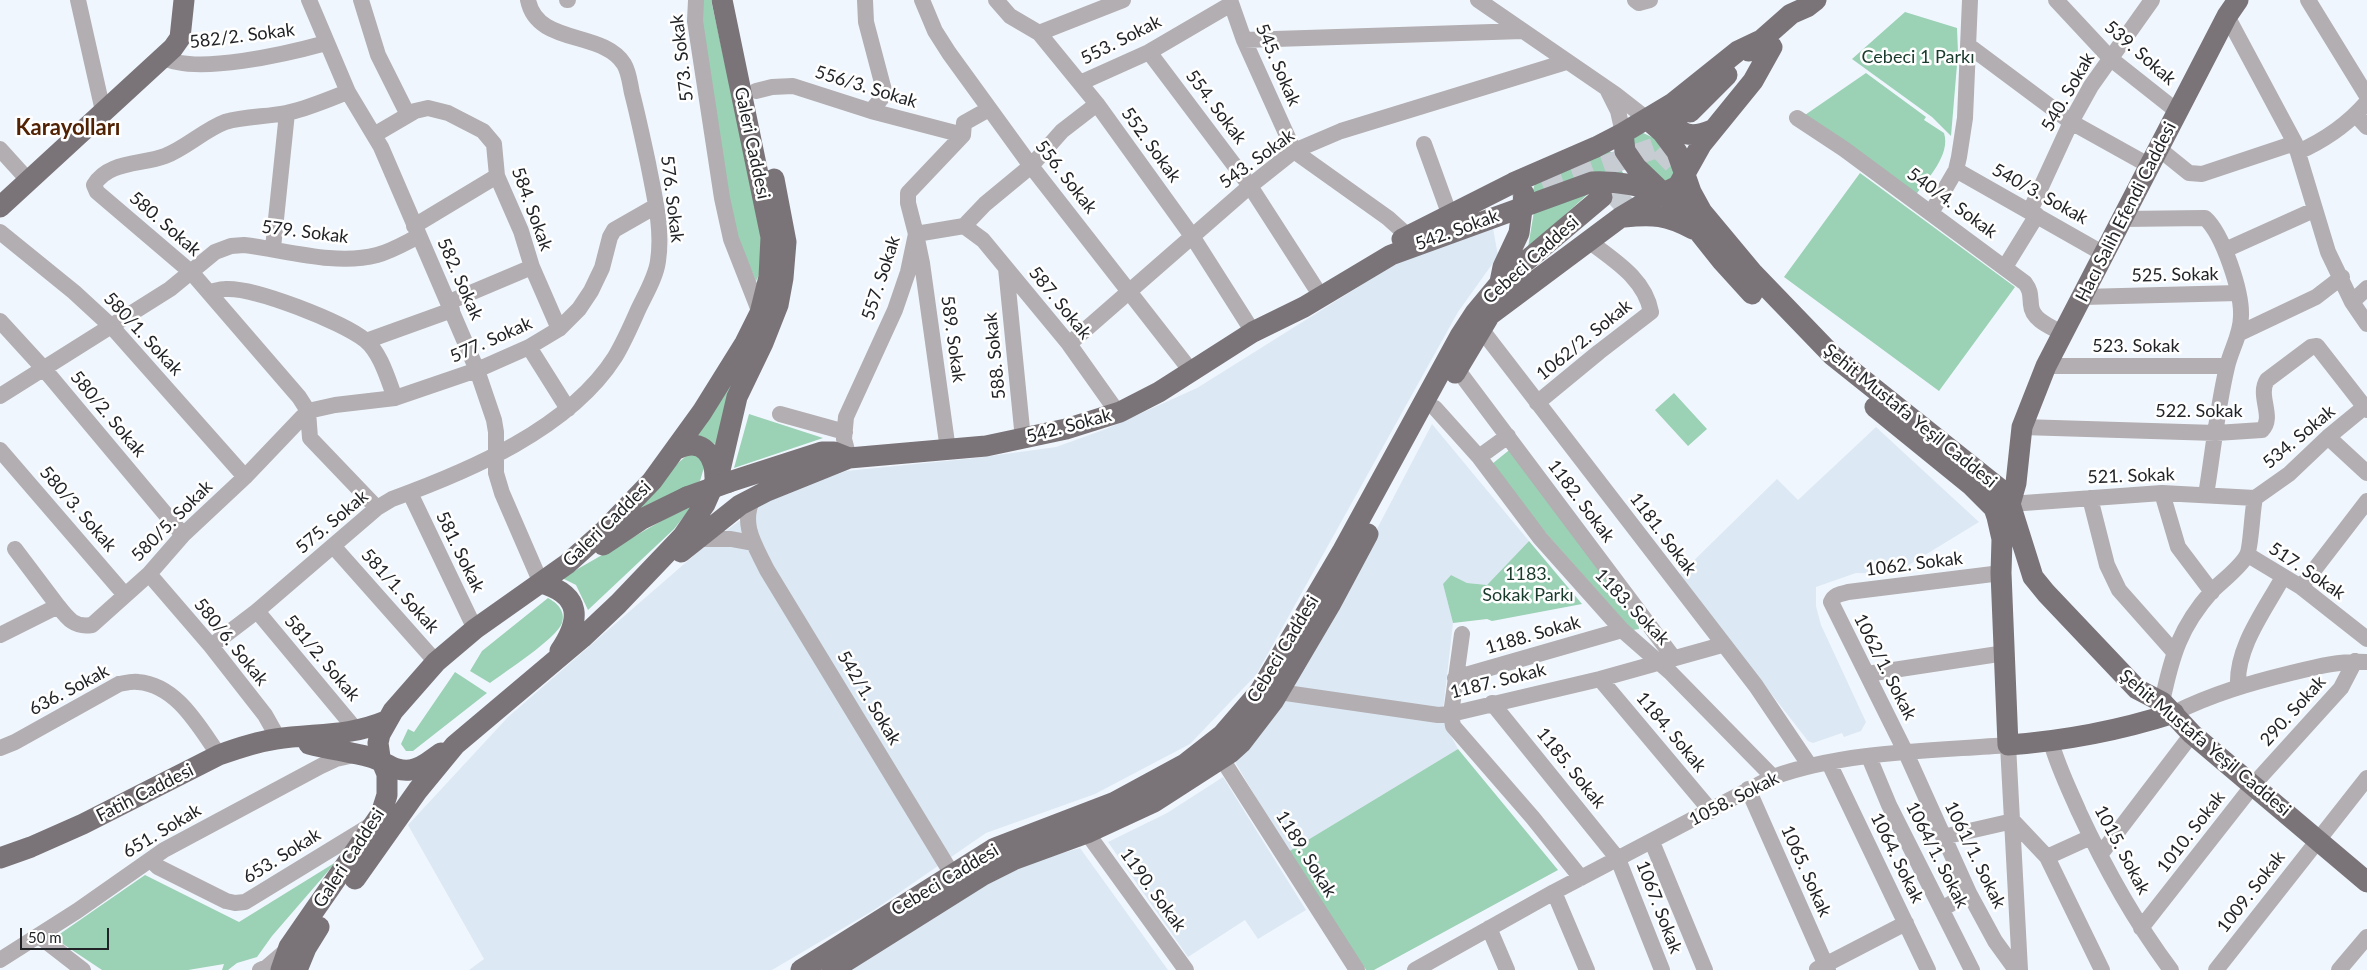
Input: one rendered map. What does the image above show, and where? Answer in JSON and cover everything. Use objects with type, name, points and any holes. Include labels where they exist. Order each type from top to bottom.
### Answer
[{"type":"main road","points":[[0,207],[102,111],[163,57],[180,38],[184,0]]},
{"type":"main road","name":"Galeri Caddesi","points":[[281,970],[289,947],[377,821],[387,795],[388,774],[382,761],[378,743],[386,721],[436,662],[475,629],[567,564],[619,516],[652,481],[676,449],[741,350],[760,313],[769,277],[771,237],[722,0]]},
{"type":"main road","name":"Galeri Caddesi","points":[[297,970],[306,948],[316,931],[418,790],[455,745],[582,638],[683,536],[722,484],[737,398],[771,325],[778,305],[784,271],[786,242],[736,0]]},
{"type":"main road","points":[[1681,116],[1766,44],[1798,25],[1808,2]]},
{"type":"main road","name":"Hacı Salih Efendi Caddesi","points":[[2022,427],[2046,366],[2062,333],[2083,297],[2232,8]]},
{"type":"main road","points":[[1486,322],[1590,242],[1612,207],[1671,191],[1678,186],[1684,175],[1681,116],[1738,51],[1766,44]]},
{"type":"main road","name":"542. Sokak","points":[[1260,328],[1287,305],[1315,287],[1380,249],[1449,213],[1623,133],[1681,116]]},
{"type":"main road","name":"Şehit Mustafa Yeşil Caddesi","points":[[1681,116],[1662,132],[1682,161],[1684,175],[1702,212],[1715,230],[1752,272],[1818,341],[1839,360],[2000,489],[2010,504],[2033,577],[2137,689],[2168,707],[2192,734],[2254,784],[2367,882]]},
{"type":"main road","name":"Şehit Mustafa Yeşil Caddesi","points":[[1623,133],[1623,144],[1629,158],[1683,212],[1739,280],[1814,356],[1834,375],[1972,484],[1989,502],[1994,508],[2000,526],[2001,573]]},
{"type":"main road","points":[[1500,283],[1503,267],[1519,233],[1518,202],[1535,172]]},
{"type":"main road","name":"542. Sokak","points":[[849,458],[948,450],[1023,439],[1066,430],[1118,413],[1159,392],[1260,328],[1304,307],[1392,254],[1492,217],[1518,202],[1592,182],[1624,183],[1662,193]]},
{"type":"main road","points":[[1408,236],[1518,202]]},
{"type":"main road","points":[[1612,207],[1647,215],[1669,217],[1700,232]]},
{"type":"main road","name":"Cebeci Caddesi","points":[[832,970],[957,881],[995,848],[1116,802],[1185,764],[1271,694],[1343,550],[1460,336],[1475,313],[1500,283],[1612,207]]},
{"type":"main road","name":"Cebeci Caddesi","points":[[802,970],[957,881],[1088,833],[1154,802],[1222,759],[1241,743],[1330,605],[1435,408],[1486,322],[1515,286],[1612,207]]},
{"type":"main road","points":[[1492,217],[1505,222],[1514,243]]},
{"type":"main road","points":[[1990,480],[2000,471],[2017,432],[2022,427]]},
{"type":"main road","points":[[2010,504],[2016,483],[2022,427]]},
{"type":"main road","points":[[676,449],[690,444],[704,448],[709,454],[722,484]]},
{"type":"main road","points":[[567,564],[584,557],[655,512],[722,484],[822,452],[834,452],[849,458]]},
{"type":"main road","points":[[640,581],[666,564],[726,515],[753,498],[849,458]]},
{"type":"main road","points":[[2008,745],[2001,573],[2017,569],[2033,577]]},
{"type":"main road","points":[[541,583],[560,590],[567,596],[573,606],[575,615],[574,626],[553,661]]},
{"type":"main road","points":[[2125,726],[2137,707],[2137,689]]},
{"type":"main road","name":"1058. Sokak","points":[[2008,745],[2051,742],[2125,726],[2168,707]]},
{"type":"main road","name":"Fatih Caddesi","points":[[0,858],[31,847],[90,821],[219,755],[254,744],[285,738],[357,731],[386,721]]},
{"type":"main road","points":[[285,738],[382,761],[398,770],[413,770],[455,745]]},
{"type":"street","points":[[78,0],[102,111]]},
{"type":"street","name":"582. Sokak","points":[[309,0],[348,92],[374,135],[478,370],[494,420],[497,444],[495,456],[496,473],[502,493],[541,583]]},
{"type":"street","points":[[361,0],[378,55],[408,115]]},
{"type":"street","name":"576. Sokak","points":[[495,456],[568,409],[614,358],[626,336],[658,262],[659,237],[656,206],[626,67],[618,55],[606,48],[551,29],[540,22],[528,0]]},
{"type":"street","name":"573. Sokak","points":[[696,0],[695,21],[722,198],[732,239],[760,313]]},
{"type":"street","points":[[865,0],[866,22],[885,94],[871,111]]},
{"type":"street","name":"556. Sokak","points":[[922,0],[935,31],[1030,166],[1130,291],[1190,371]]},
{"type":"street","name":"552. Sokak","points":[[996,0],[1010,16],[1039,33],[1097,104],[1260,328]]},
{"type":"street","points":[[1039,33],[1122,0]]},
{"type":"street","points":[[1478,0],[1614,97],[1681,116]]},
{"type":"street","points":[[1635,0],[1639,3],[1650,0]]},
{"type":"street","points":[[1931,213],[1956,170],[1965,118],[1970,0]]},
{"type":"street","name":"539. Sokak","points":[[2058,0],[2111,58],[2178,112]]},
{"type":"street","points":[[2308,0],[2367,96]]},
{"type":"street","name":"545. Sokak","points":[[1231,2],[1244,40],[1294,151]]},
{"type":"street","name":"553. Sokak","points":[[1080,83],[1150,52],[1231,2]]},
{"type":"street","name":"540. Sokak","points":[[2005,267],[2034,213],[2071,122],[2091,86],[2146,2]]},
{"type":"street","points":[[2232,8],[2297,148],[2328,252],[2342,277],[2352,302],[2367,324]]},
{"type":"street","points":[[1244,40],[1523,31]]},
{"type":"street","name":"582/2. Sokak","points":[[163,57],[171,62],[184,64],[243,60],[290,53],[326,43]]},
{"type":"street","points":[[1969,46],[2071,122],[2189,173],[2202,174],[2297,148],[2332,134],[2363,115]]},
{"type":"street","name":"554. Sokak","points":[[1150,52],[1250,186],[1315,287]]},
{"type":"street","name":"543. Sokak","points":[[1069,344],[1250,186],[1294,151],[1341,130],[1566,62]]},
{"type":"street","name":"556/3. Sokak","points":[[756,91],[772,87],[793,86],[871,111],[963,135]]},
{"type":"street","name":"580. Sokak","points":[[308,411],[298,396],[210,292],[192,273],[97,192],[94,185],[109,169],[150,161],[168,155],[223,123],[238,119],[287,113],[348,92]]},
{"type":"street","points":[[1614,97],[1623,133]]},
{"type":"street","points":[[1596,147],[1607,133],[1614,97]]},
{"type":"street","points":[[916,234],[964,226],[1030,166],[1062,131],[1097,104]]},
{"type":"street","name":"584. Sokak","points":[[374,135],[408,115],[428,108],[448,112],[483,131],[494,144],[497,176],[521,231],[532,267],[559,329]]},
{"type":"street","name":"557. Sokak","points":[[849,458],[844,439],[846,418],[895,310],[908,272],[916,234],[908,203],[908,193],[963,135],[964,123],[990,109]]},
{"type":"street","points":[[274,248],[287,113]]},
{"type":"street","name":"540/4. Sokak","points":[[1797,118],[1844,149],[2026,283],[2031,292],[2030,307],[2037,318],[2062,333]]},
{"type":"street","points":[[1424,144],[1449,213]]},
{"type":"street","points":[[0,149],[28,180]]},
{"type":"street","points":[[1294,151],[1388,218],[1408,236]]},
{"type":"street","name":"540/3. Sokak","points":[[1956,170],[2104,254]]},
{"type":"street","name":"579. Sokak","points":[[0,396],[112,327],[192,273],[215,252],[231,246],[244,245],[334,258],[377,255],[497,176]]},
{"type":"street","name":"577. Sokak","points":[[308,411],[336,405],[396,398],[478,370],[529,348],[559,329],[579,309],[591,291],[602,268],[610,237],[614,230],[656,206]]},
{"type":"street","points":[[2225,250],[2314,210]]},
{"type":"street","points":[[2122,219],[2205,218],[2214,226],[2225,250],[2238,293],[2241,314],[2240,333],[2227,366],[2206,495]]},
{"type":"street","name":"587. Sokak","points":[[964,226],[982,240],[1069,344],[1118,413]]},
{"type":"street","name":"580/1. Sokak","points":[[0,232],[74,292],[112,327],[245,477]]},
{"type":"street","name":"589. Sokak","points":[[916,234],[922,263],[948,450]]},
{"type":"street","name":"1062/2. Sokak","points":[[1537,403],[1651,312],[1648,298],[1637,280],[1590,242]]},
{"type":"street","points":[[366,341],[450,306],[532,267]]},
{"type":"street","name":"588. Sokak","points":[[1006,268],[1023,439]]},
{"type":"street","points":[[2240,333],[2316,297],[2342,277]]},
{"type":"street","points":[[2352,302],[2367,288]]},
{"type":"street","points":[[210,292],[226,289],[241,291],[272,299],[340,324],[366,341],[377,354],[396,398]]},
{"type":"street","name":"525. Sokak","points":[[2083,297],[2238,293]]},
{"type":"street","points":[[1012,317],[1040,311]]},
{"type":"street","name":"580/2. Sokak","points":[[0,322],[44,369],[183,535]]},
{"type":"street","name":"1181. Sokak","points":[[1486,322],[1537,403],[1756,686],[1810,766]]},
{"type":"street","name":"522. Sokak","points":[[2022,427],[2216,433],[2262,430],[2267,421],[2263,387],[2267,380],[2311,347],[2317,346],[2366,408]]},
{"type":"street","points":[[529,348],[568,409]]},
{"type":"street","name":"523. Sokak","points":[[2046,366],[2227,366]]},
{"type":"street","name":"1182. Sokak","points":[[1458,369],[1673,657]]},
{"type":"street","name":"1183. Sokak","points":[[1435,408],[1479,457],[1540,538],[1622,630],[1676,679],[1773,777]]},
{"type":"street","name":"534. Sokak","points":[[2255,498],[2289,474],[2328,437],[2366,408]]},
{"type":"street","points":[[308,411],[310,438],[377,508]]},
{"type":"street","name":"580/5. Sokak","points":[[15,549],[71,623],[84,626],[92,625],[148,574],[183,535],[245,477],[308,411]]},
{"type":"street","points":[[780,414],[845,432]]},
{"type":"street","points":[[1479,457],[1508,436]]},
{"type":"street","points":[[2328,437],[2367,473]]},
{"type":"street","name":"580/3. Sokak","points":[[0,450],[125,595]]},
{"type":"street","name":"575. Sokak","points":[[211,646],[257,611],[334,547],[363,518],[377,508],[495,456]]},
{"type":"street","name":"581. Sokak","points":[[410,493],[475,629]]},
{"type":"street","points":[[2162,493],[2178,547],[2212,592]]},
{"type":"street","name":"521. Sokak","points":[[2010,504],[2162,493],[2255,498]]},
{"type":"street","name":"542/1. Sokak","points":[[753,498],[748,508],[746,519],[749,534],[767,570],[957,881]]},
{"type":"street","points":[[2090,498],[2107,565],[2119,590],[2174,652]]},
{"type":"street","points":[[2255,498],[2251,512],[2248,555],[2212,592],[2184,628],[2174,652],[2168,707],[2238,686],[2309,669],[2361,662]]},
{"type":"street","points":[[2301,587],[2367,501]]},
{"type":"street","points":[[696,539],[731,539],[754,543]]},
{"type":"street","name":"581/1. Sokak","points":[[334,547],[436,662]]},
{"type":"street","name":"517. Sokak","points":[[2248,555],[2301,587],[2364,631]]},
{"type":"street","name":"1062. Sokak","points":[[1833,598],[1848,592],[2001,573]]},
{"type":"street","name":"580/6. Sokak","points":[[148,574],[211,646],[264,715],[285,738]]},
{"type":"street","points":[[2238,686],[2237,671],[2246,646],[2284,577]]},
{"type":"street","name":"1062/1. Sokak","points":[[1833,598],[1831,602],[1834,609],[1906,753]]},
{"type":"street","points":[[0,635],[58,606]]},
{"type":"street","name":"581/2. Sokak","points":[[257,611],[357,731]]},
{"type":"street","name":"1188. Sokak","points":[[1455,678],[1622,630]]},
{"type":"street","name":"1188. Sokak","points":[[1451,714],[1462,634]]},
{"type":"street","name":"1187. Sokak","points":[[1271,694],[1438,715],[1451,714],[1600,678],[1722,644]]},
{"type":"street","points":[[1867,674],[2005,653]]},
{"type":"street","name":"290. Sokak","points":[[2254,784],[2341,688],[2361,662]]},
{"type":"street","name":"1184. Sokak","points":[[1600,678],[1711,810]]},
{"type":"street","name":"636. Sokak","points":[[0,748],[15,742],[119,684],[138,682],[157,687],[177,700],[219,755]]},
{"type":"street","name":"1185. Sokak","points":[[1492,703],[1618,859]]},
{"type":"street","points":[[1451,714],[1453,726],[1458,735],[1532,818],[1581,878]]},
{"type":"street","points":[[2100,854],[2192,734]]},
{"type":"street","name":"1015. Sokak","points":[[2051,742],[2058,764],[2091,837],[2141,928],[2167,969]]},
{"type":"street","points":[[2008,745],[2020,970]]},
{"type":"street","name":"1058. Sokak","points":[[1419,969],[1554,892],[1773,777],[1810,766],[1869,757],[2008,745]]},
{"type":"street","name":"1061/1. Sokak","points":[[1906,753],[1969,893],[1995,941],[2016,970]]},
{"type":"street","name":"651. Sokak","points":[[0,960],[185,838],[321,766],[336,759],[355,755]]},
{"type":"street","name":"1064/1. Sokak","points":[[1869,757],[1889,805],[1972,970]]},
{"type":"street","name":"1189. Sokak","points":[[1222,759],[1356,970]]},
{"type":"street","name":"1064. Sokak","points":[[1829,763],[1928,970]]},
{"type":"street","name":"1009. Sokak","points":[[2216,970],[2317,839],[2367,778]]},
{"type":"street","name":"1010. Sokak","points":[[2141,928],[2254,784]]},
{"type":"street","name":"1065. Sokak","points":[[1748,789],[1823,968]]},
{"type":"street","points":[[1943,837],[2013,820]]},
{"type":"street","points":[[2013,820],[2047,857],[2102,970]]},
{"type":"street","name":"653. Sokak","points":[[151,860],[158,867],[226,901],[235,903],[245,902],[377,821]]},
{"type":"street","name":"1190. Sokak","points":[[1088,833],[1186,970]]},
{"type":"street","points":[[2047,857],[2091,837]]},
{"type":"street","points":[[1652,842],[1706,970]]},
{"type":"street","name":"1067. Sokak","points":[[1618,859],[1662,970]]},
{"type":"street","points":[[1554,892],[1587,970]]},
{"type":"street","points":[[1942,909],[1969,893]]},
{"type":"street","points":[[1823,968],[1906,923]]},
{"type":"street","points":[[1489,928],[1507,970]]},
{"type":"street","points":[[39,936],[82,970]]},
{"type":"street","points":[[2339,970],[2367,937]]},
{"type":"street","points":[[260,970],[268,967],[289,947]]},
{"type":"shaded area","points":[[1493,228],[1498,256],[1458,312],[1256,675],[1190,744],[1095,794],[986,833],[874,910],[772,970],[469,970],[484,959],[408,825],[508,717],[699,551],[770,498],[846,471],[976,458],[1056,447],[1106,429],[1197,388],[1411,254]]},
{"type":"shaded area","points":[[1432,424],[1529,541],[1487,585],[1467,583],[1451,575],[1443,584],[1453,623],[1442,719],[1458,749],[1288,852],[1235,762],[1295,685]]},
{"type":"shaded area","points":[[1876,427],[1979,522],[1894,574],[1856,573],[1816,587],[1816,606],[1821,625],[1866,722],[1861,731],[1844,737],[1842,733],[1813,743],[1808,741],[1679,575],[1777,479],[1798,500]]},
{"type":"shaded area","points":[[1223,777],[1306,910],[1258,939],[1245,920],[1188,957],[1108,842],[1167,813]]},
{"type":"shaded area","points":[[1080,848],[1168,970],[844,970],[1011,868]]},
{"type":"green space","points":[[702,0],[711,0],[764,240],[761,271],[756,281],[735,232],[700,24]]},
{"type":"green space","name":"Cebeci 1 Parkı","points":[[1905,12],[1957,28],[1958,53],[1951,136],[1932,117],[1852,59]]},
{"type":"green space","points":[[1866,73],[1926,117],[1924,120],[1944,133],[1944,150],[1941,158],[1915,196],[1802,117]]},
{"type":"green space","points":[[1641,132],[1654,138],[1675,164],[1673,177],[1664,182],[1650,177],[1630,138]]},
{"type":"green space","points":[[1609,151],[1613,153],[1623,173],[1589,175],[1575,165]]},
{"type":"green space","points":[[1572,166],[1586,176],[1532,194],[1535,183]]},
{"type":"green space","points":[[1860,173],[2015,287],[1939,391],[1784,277]]},
{"type":"green space","points":[[1589,193],[1528,248],[1534,211]]},
{"type":"green space","points":[[742,362],[719,446],[695,434]]},
{"type":"green space","points":[[1674,393],[1707,429],[1688,446],[1655,410]]},
{"type":"green space","points":[[749,414],[823,438],[734,468]]},
{"type":"green space","points":[[1513,447],[1638,622],[1639,629],[1633,630],[1630,628],[1545,532],[1492,464]]},
{"type":"green space","points":[[690,453],[697,454],[705,464],[700,481],[617,527],[679,462]]},
{"type":"green space","points":[[692,506],[674,529],[588,610],[576,585],[562,578],[663,520]]},
{"type":"green space","name":"1183. Sokak Parkı","points":[[1529,541],[1582,604],[1492,621],[1487,619],[1453,623],[1443,584],[1451,575],[1467,583],[1487,585]]},
{"type":"green space","points":[[548,598],[555,602],[562,611],[563,619],[558,630],[530,654],[490,683],[470,671],[482,651]]},
{"type":"green space","points":[[455,672],[487,693],[413,751],[406,751],[401,744],[408,729],[414,732]]},
{"type":"green space","points":[[1458,749],[1558,870],[1374,970],[1366,970],[1288,852]]},
{"type":"green space","points":[[336,862],[272,936],[257,957],[237,963],[228,970],[222,970],[224,964],[188,970],[102,970],[54,938],[145,875],[239,922]]},
{"type":"tunnel","points":[[1612,207],[1681,142]]},
{"type":"tunnel","points":[[1513,198],[1655,148]]},
{"type":"district","name":"Karayolları","points":[[68,128]]}]
